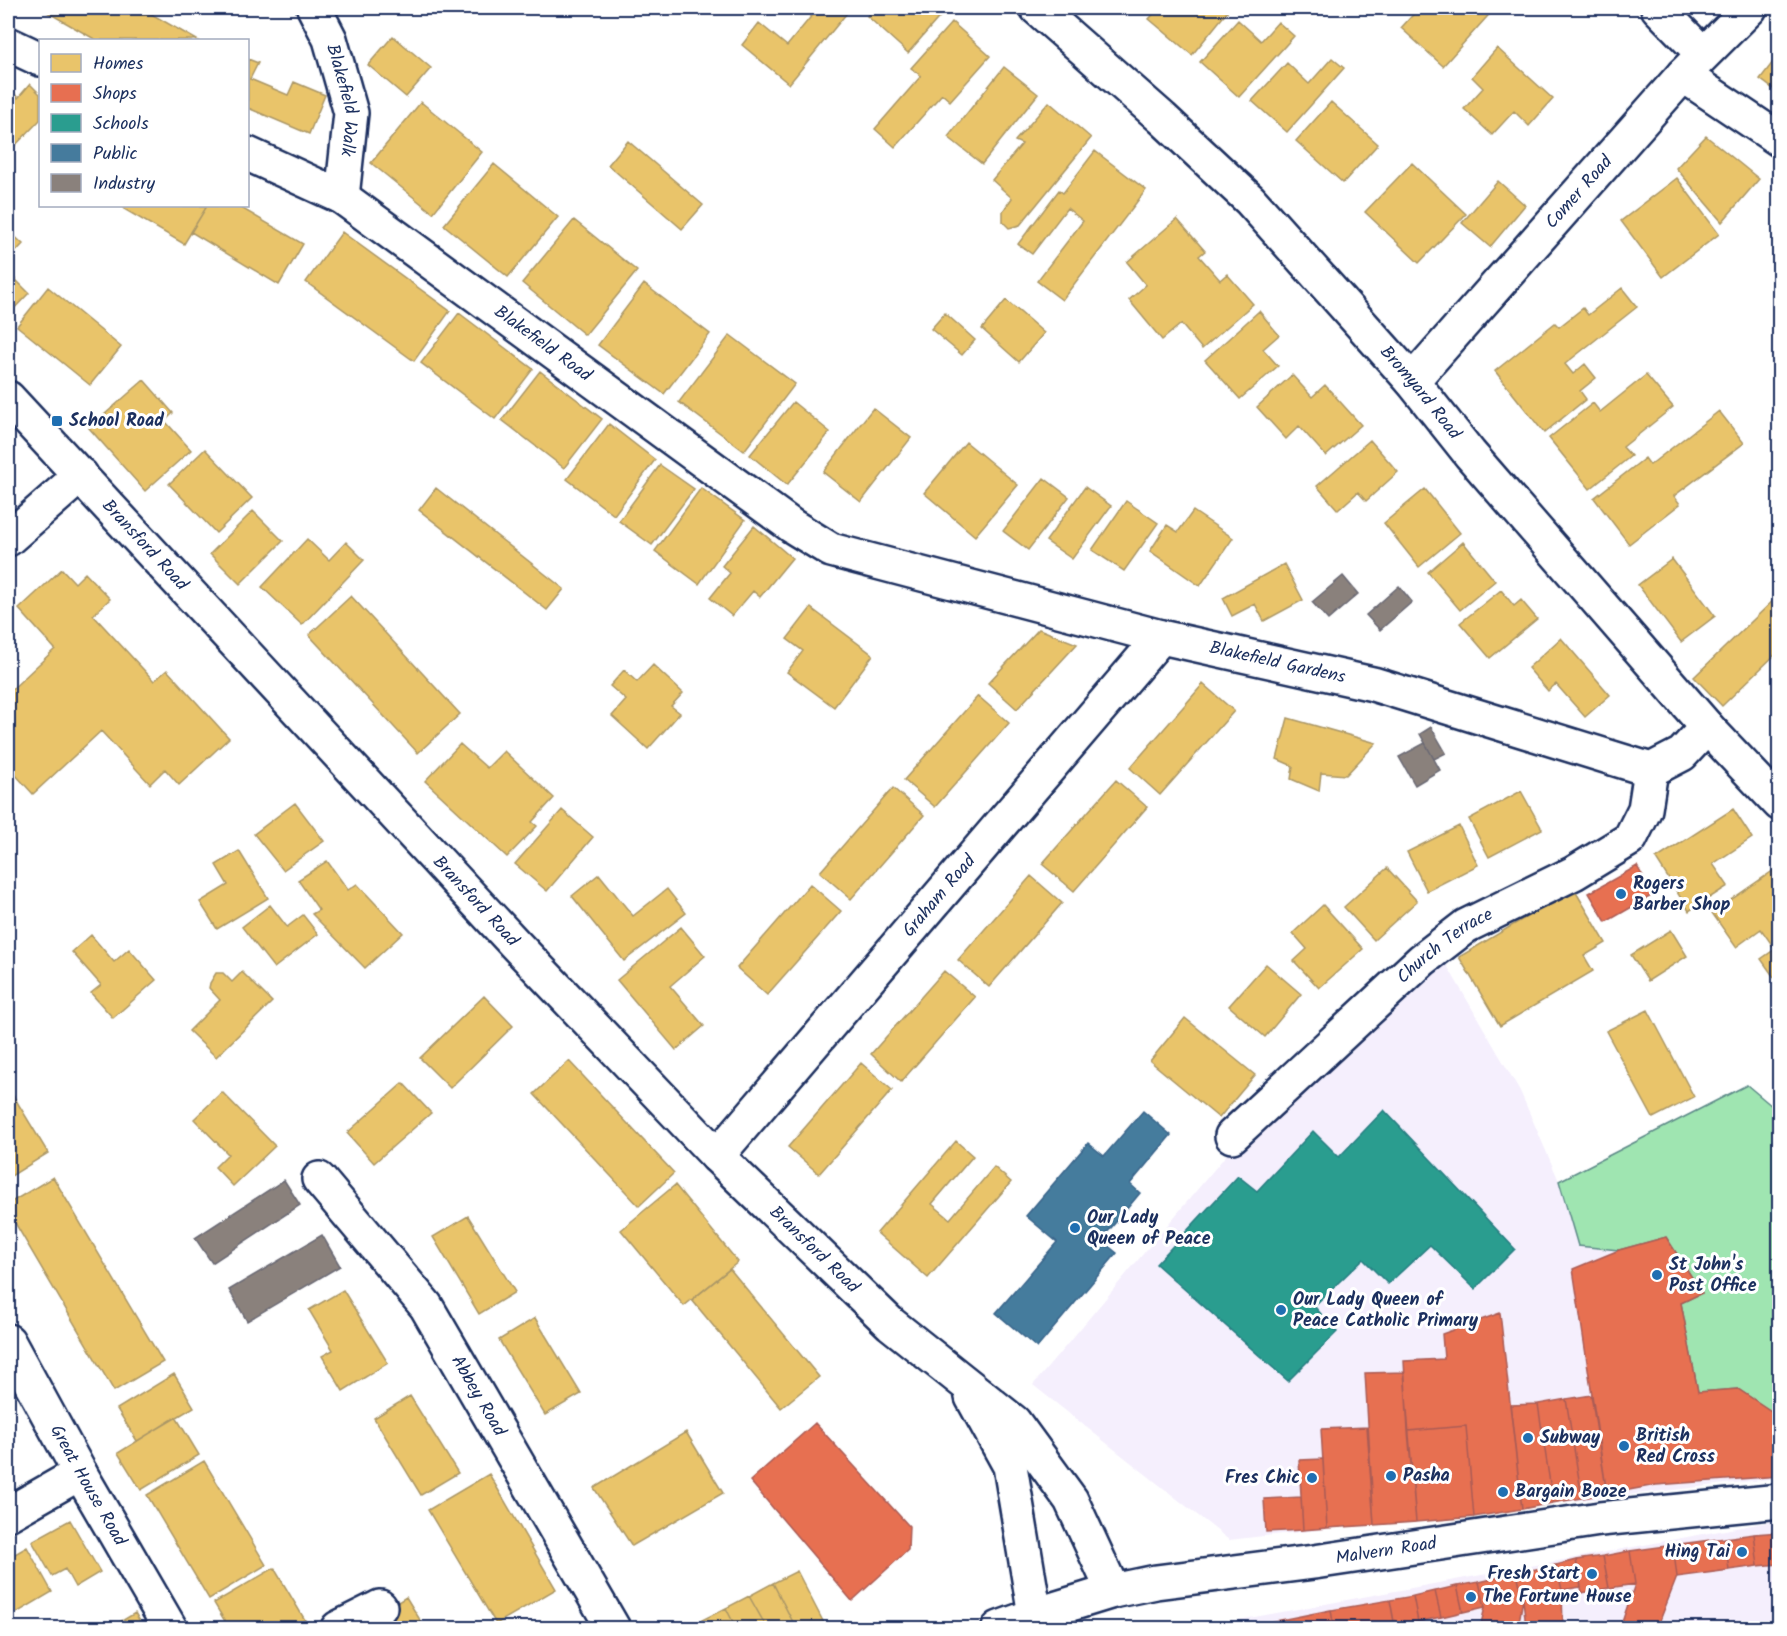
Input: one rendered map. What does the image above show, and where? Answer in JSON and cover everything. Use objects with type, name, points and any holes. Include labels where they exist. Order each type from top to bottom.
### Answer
[{"type":"street","name":"Blakefield Walk","points":[[314,8],[330,39],[351,113],[342,197]]},
{"type":"street","name":"Bromyard Road","points":[[1037,8],[1162,118],[1250,200],[1412,381],[1470,454],[1707,727],[1779,804]]},
{"type":"street","points":[[1658,8],[1693,64],[1779,140]]},
{"type":"street","name":"Comer Road","points":[[1412,381],[1693,64],[1750,8]]},
{"type":"street","points":[[8,44],[39,59]]},
{"type":"street","name":"Blakefield Road","points":[[249,154],[342,197],[792,526],[831,550]]},
{"type":"street","name":"Bransford Road","points":[[8,398],[516,945],[717,1156],[891,1324],[1014,1422],[1071,1500],[1113,1591]]},
{"type":"street","points":[[8,539],[81,475]]},
{"type":"street","name":"Blakefield Gardens","points":[[831,550],[1161,637],[1372,684],[1651,770]]},
{"type":"street","name":"Graham Road","points":[[717,1156],[1161,637]]},
{"type":"street","points":[[1651,770],[1682,754],[1707,727]]},
{"type":"street","name":"Church Terrace","points":[[1232,1136],[1422,960],[1466,926],[1575,873],[1630,839],[1645,809],[1651,770]]},
{"type":"street","name":"Abbey Road","points":[[319,1179],[426,1306],[613,1629]]},
{"type":"street","name":"Great House Road","points":[[8,1341],[80,1473],[170,1629]]},
{"type":"street","name":"Bransford Road","points":[[965,1385],[1010,1466],[1035,1615]]},
{"type":"street","points":[[8,1514],[80,1473]]},
{"type":"street","name":"Malvern Road","points":[[999,1629],[1035,1615],[1113,1591],[1156,1582],[1314,1562],[1600,1520],[1779,1501]]},
{"type":"street","points":[[338,1629],[380,1607]]},
{"type":"shaded area","name":"Our Lady Queen of Peace Catholic Primary","points":[[1445,962],[1520,1091],[1559,1181],[1578,1246],[1666,1237],[1702,1293],[1738,1389],[1779,1417],[1779,1478],[1229,1540],[1033,1385],[1233,1147]]},
{"type":"shaded area","points":[[1779,1520],[1779,1628],[1195,1628]]},
{"type":"green space","points":[[1747,1085],[1779,1112],[1779,1417],[1738,1389],[1698,1392],[1681,1303],[1702,1293],[1666,1237],[1619,1250],[1578,1246],[1559,1181]]},
{"type":"building: Homes","points":[[40,8],[141,8],[195,39],[94,39]]},
{"type":"building: Homes","points":[[818,8],[851,8],[789,84],[742,45],[759,23],[787,46]]},
{"type":"building: Homes","points":[[874,8],[937,8],[943,13],[908,53],[867,16]]},
{"type":"building: Homes","points":[[1159,8],[1227,8],[1227,12],[1192,55],[1149,19]]},
{"type":"building: Homes","points":[[1419,8],[1495,8],[1443,66],[1401,28]]},
{"type":"building: Homes","points":[[1238,20],[1261,41],[1278,22],[1294,36],[1239,97],[1200,62]]},
{"type":"building: Homes","points":[[952,22],[990,56],[950,101],[942,94],[895,147],[875,129],[921,76],[911,68]]},
{"type":"building: Homes","points":[[393,36],[431,68],[406,97],[368,65]]},
{"type":"building: Homes","points":[[1497,48],[1553,99],[1529,126],[1514,111],[1492,135],[1464,109],[1483,88],[1472,77]]},
{"type":"building: Homes","points":[[1780,53],[1780,94],[1760,79]]},
{"type":"building: Homes","points":[[1332,58],[1344,68],[1287,132],[1252,101],[1287,63],[1309,84]]},
{"type":"building: Homes","points":[[249,59],[258,63],[250,79],[288,95],[294,82],[325,95],[309,134],[249,108]]},
{"type":"building: Homes","points":[[1004,67],[1038,94],[982,164],[948,137]]},
{"type":"building: Homes","points":[[30,84],[39,93],[39,121],[8,153],[8,86],[18,98]]},
{"type":"building: Homes","points":[[421,102],[482,152],[433,213],[371,163]]},
{"type":"building: Homes","points":[[1049,102],[1091,138],[1020,225],[1009,228],[1003,222],[1003,211],[1012,198],[992,180],[1022,144],[1015,141]]},
{"type":"building: Homes","points":[[1331,102],[1378,144],[1343,183],[1296,141]]},
{"type":"building: Homes","points":[[1706,136],[1759,179],[1722,222],[1676,168]]},
{"type":"building: Homes","points":[[628,141],[703,205],[682,229],[608,165]]},
{"type":"building: Homes","points":[[1095,151],[1146,190],[1062,300],[1037,281],[1083,221],[1067,208],[1032,254],[1018,244],[1059,190],[1063,193]]},
{"type":"building: Homes","points":[[1412,163],[1466,214],[1419,263],[1365,212]]},
{"type":"building: Homes","points":[[494,164],[558,217],[508,277],[444,225]]},
{"type":"building: Homes","points":[[1677,178],[1719,234],[1663,277],[1621,221]]},
{"type":"building: Homes","points":[[1498,181],[1525,205],[1490,247],[1462,223]]},
{"type":"building: Homes","points":[[125,207],[206,207],[184,244],[124,209]]},
{"type":"building: Homes","points":[[206,207],[240,207],[303,244],[279,285],[191,232]]},
{"type":"building: Homes","points":[[1177,219],[1205,251],[1199,256],[1220,280],[1227,274],[1253,304],[1202,349],[1181,324],[1162,340],[1129,300],[1146,285],[1127,262]]},
{"type":"building: Homes","points":[[574,220],[637,271],[585,335],[522,283]]},
{"type":"building: Homes","points":[[8,230],[23,244],[8,260]]},
{"type":"building: Homes","points":[[342,232],[450,311],[414,361],[306,282]]},
{"type":"building: Homes","points":[[8,272],[29,293],[8,315]]},
{"type":"building: Homes","points":[[644,284],[710,334],[664,394],[598,345]]},
{"type":"building: Homes","points":[[48,287],[121,347],[90,385],[17,326]]},
{"type":"building: Homes","points":[[1622,288],[1637,307],[1565,364],[1573,374],[1585,364],[1596,378],[1580,391],[1586,399],[1544,433],[1495,371],[1555,323],[1559,327],[1583,308],[1588,315]]},
{"type":"building: Homes","points":[[1006,300],[1044,333],[1019,362],[982,329]]},
{"type":"building: Homes","points":[[1259,311],[1279,335],[1263,349],[1278,366],[1240,399],[1205,360]]},
{"type":"building: Homes","points":[[459,313],[533,369],[495,419],[421,363]]},
{"type":"building: Homes","points":[[945,313],[975,340],[962,355],[931,329]]},
{"type":"building: Homes","points":[[730,335],[795,384],[744,451],[679,402]]},
{"type":"building: Homes","points":[[540,371],[602,419],[564,468],[502,420]]},
{"type":"building: Homes","points":[[1292,375],[1312,397],[1325,385],[1361,425],[1326,456],[1299,426],[1286,439],[1257,407]]},
{"type":"building: Homes","points":[[1646,375],[1673,407],[1623,447],[1631,456],[1590,489],[1549,438],[1593,403],[1600,412]]},
{"type":"building: Homes","points":[[144,380],[173,413],[165,421],[191,450],[145,491],[89,428]]},
{"type":"building: Homes","points":[[793,402],[830,432],[787,485],[750,455]]},
{"type":"building: Homes","points":[[873,408],[911,438],[861,502],[823,472]]},
{"type":"building: Homes","points":[[1719,411],[1744,443],[1674,496],[1680,504],[1629,544],[1594,498],[1645,458],[1650,465]]},
{"type":"building: Homes","points":[[609,424],[655,460],[614,515],[567,479]]},
{"type":"building: Homes","points":[[1370,440],[1398,472],[1366,501],[1358,492],[1338,510],[1317,486]]},
{"type":"building: Homes","points":[[966,442],[1018,485],[975,536],[924,493]]},
{"type":"building: Homes","points":[[205,449],[252,498],[216,533],[169,484]]},
{"type":"building: Homes","points":[[660,465],[694,489],[652,545],[619,521]]},
{"type":"building: Homes","points":[[1044,478],[1069,497],[1028,550],[1003,531]]},
{"type":"building: Homes","points":[[1085,487],[1111,506],[1072,559],[1046,541]]},
{"type":"building: Homes","points":[[436,488],[564,589],[547,610],[419,510]]},
{"type":"building: Homes","points":[[701,488],[745,520],[699,584],[655,551]]},
{"type":"building: Homes","points":[[1425,489],[1460,533],[1419,567],[1384,523]]},
{"type":"building: Homes","points":[[1126,501],[1158,523],[1124,571],[1092,550]]},
{"type":"building: Homes","points":[[253,511],[283,541],[240,584],[210,554]]},
{"type":"building: Homes","points":[[1193,511],[1233,538],[1200,586],[1150,551],[1167,525],[1178,532]]},
{"type":"building: Homes","points":[[754,526],[792,558],[760,597],[753,591],[732,616],[710,598],[730,573],[722,566]]},
{"type":"building: Homes","points":[[307,539],[329,560],[346,542],[364,560],[302,625],[262,587]]},
{"type":"building: Homes","points":[[1463,542],[1495,581],[1460,610],[1428,572]]},
{"type":"building: Homes","points":[[1672,559],[1715,616],[1681,642],[1638,585]]},
{"type":"building: Homes","points":[[1284,564],[1303,600],[1264,621],[1255,604],[1232,616],[1223,598]]},
{"type":"building: Homes","points":[[62,569],[75,583],[85,573],[110,599],[93,615],[154,681],[167,670],[229,738],[179,785],[165,769],[150,784],[101,731],[33,794],[14,773],[8,779],[8,693],[55,649],[19,609]]},
{"type":"building: Homes","points":[[1501,590],[1514,606],[1521,600],[1537,619],[1490,658],[1460,623]]},
{"type":"building: Homes","points":[[1779,595],[1780,650],[1722,706],[1694,677]]},
{"type":"building: Homes","points":[[351,596],[460,714],[418,753],[309,635]]},
{"type":"building: Homes","points":[[811,608],[873,655],[834,707],[787,672],[803,651],[787,639]]},
{"type":"building: Homes","points":[[1039,629],[1077,644],[1017,709],[988,683]]},
{"type":"building: Homes","points":[[1561,638],[1610,695],[1585,717],[1556,684],[1548,691],[1528,668]]},
{"type":"building: Homes","points":[[653,665],[683,693],[671,706],[680,713],[648,749],[612,716],[626,700],[610,686],[624,670],[637,682]]},
{"type":"building: Homes","points":[[1203,684],[1234,711],[1160,795],[1130,768]]},
{"type":"building: Homes","points":[[978,696],[1009,723],[935,807],[904,780]]},
{"type":"building: Homes","points":[[1288,718],[1376,743],[1346,775],[1321,773],[1319,791],[1291,779],[1293,766],[1277,759]]},
{"type":"building: Homes","points":[[460,744],[487,768],[504,751],[554,798],[532,822],[537,826],[507,857],[425,781]]},
{"type":"building: Homes","points":[[1116,780],[1147,807],[1074,891],[1042,864]]},
{"type":"building: Homes","points":[[893,788],[924,815],[851,899],[820,872]]},
{"type":"building: Homes","points":[[1521,791],[1542,829],[1489,857],[1469,819]]},
{"type":"building: Homes","points":[[295,803],[324,841],[283,870],[254,834]]},
{"type":"building: Homes","points":[[1733,809],[1752,838],[1713,864],[1728,886],[1689,911],[1656,859]]},
{"type":"building: Homes","points":[[562,810],[593,837],[547,891],[515,864]]},
{"type":"building: Homes","points":[[1459,826],[1478,865],[1427,891],[1407,852]]},
{"type":"building: Homes","points":[[239,851],[268,898],[217,929],[200,902],[228,885],[216,865]]},
{"type":"building: Homes","points":[[327,861],[348,890],[357,884],[403,933],[365,968],[312,914],[319,910],[298,880]]},
{"type":"building: Homes","points":[[1387,868],[1417,901],[1374,940],[1344,907]]},
{"type":"building: Homes","points":[[1777,868],[1780,872],[1778,983],[1761,959],[1775,949],[1761,929],[1736,947],[1712,913]]},
{"type":"building: Homes","points":[[599,874],[633,916],[667,889],[686,913],[624,961],[572,896]]},
{"type":"building: Homes","points":[[1031,876],[1062,903],[989,987],[958,960]]},
{"type":"building: Homes","points":[[810,884],[841,911],[767,995],[737,968]]},
{"type":"building: Homes","points":[[1574,889],[1606,943],[1584,956],[1593,971],[1500,1026],[1459,957]]},
{"type":"building: Homes","points":[[270,905],[287,927],[303,915],[318,934],[274,968],[242,927]]},
{"type":"building: Homes","points":[[1323,905],[1363,949],[1319,988],[1294,961],[1307,949],[1293,933]]},
{"type":"building: Homes","points":[[681,927],[705,956],[670,986],[704,1026],[676,1050],[617,980]]},
{"type":"building: Homes","points":[[1671,930],[1687,956],[1648,981],[1631,955]]},
{"type":"building: Homes","points":[[91,935],[114,962],[129,949],[156,980],[113,1018],[91,993],[101,985],[72,952]]},
{"type":"building: Homes","points":[[1266,964],[1301,994],[1265,1037],[1229,1006]]},
{"type":"building: Homes","points":[[944,971],[975,997],[901,1082],[871,1054]]},
{"type":"building: Homes","points":[[242,972],[272,1002],[216,1057],[189,1031],[220,1000],[209,988],[216,973],[223,973],[232,982]]},
{"type":"building: Homes","points":[[484,996],[513,1026],[450,1088],[420,1058]]},
{"type":"building: Homes","points":[[1648,1010],[1694,1097],[1653,1118],[1606,1031]]},
{"type":"building: Homes","points":[[1185,1018],[1255,1075],[1219,1118],[1150,1061]]},
{"type":"building: Homes","points":[[569,1061],[674,1173],[639,1206],[534,1094]]},
{"type":"building: Homes","points":[[861,1063],[892,1090],[819,1174],[788,1147]]},
{"type":"building: Homes","points":[[403,1083],[431,1113],[374,1163],[347,1133]]},
{"type":"building: Homes","points":[[8,1087],[48,1153],[8,1178]]},
{"type":"building: Homes","points":[[222,1092],[275,1146],[233,1186],[215,1167],[228,1154],[194,1119]]},
{"type":"building: Homes","points":[[956,1141],[973,1156],[932,1204],[950,1219],[994,1167],[1011,1182],[928,1278],[877,1233]]},
{"type":"building: Homes","points":[[53,1177],[163,1362],[114,1391],[8,1211],[8,1204]]},
{"type":"building: Homes","points":[[675,1185],[738,1262],[684,1306],[621,1230]]},
{"type":"building: Homes","points":[[468,1216],[515,1292],[479,1314],[433,1237]]},
{"type":"building: Homes","points":[[730,1269],[819,1377],[781,1408],[692,1300]]},
{"type":"building: Homes","points":[[343,1290],[388,1363],[343,1391],[322,1356],[333,1350],[309,1310]]},
{"type":"building: Homes","points":[[535,1318],[581,1394],[545,1415],[499,1340]]},
{"type":"building: Homes","points":[[174,1374],[194,1407],[137,1441],[117,1409]]},
{"type":"building: Homes","points":[[410,1396],[458,1473],[421,1495],[374,1418]]},
{"type":"building: Homes","points":[[176,1417],[199,1455],[141,1490],[118,1453]]},
{"type":"building: Homes","points":[[686,1432],[723,1493],[632,1546],[594,1488]]},
{"type":"building: Homes","points":[[204,1461],[266,1565],[209,1599],[147,1495]]},
{"type":"building: Homes","points":[[489,1474],[556,1589],[496,1624],[428,1510]]},
{"type":"building: Homes","points":[[70,1520],[100,1572],[75,1587],[65,1569],[52,1576],[32,1541]]},
{"type":"building: Homes","points":[[27,1547],[52,1592],[8,1618],[8,1558]]},
{"type":"building: Homes","points":[[274,1568],[305,1620],[291,1628],[229,1628],[214,1603]]},
{"type":"building: Homes","points":[[797,1571],[826,1627],[796,1628],[773,1583]]},
{"type":"building: Homes","points":[[773,1583],[796,1628],[767,1628],[749,1596]]},
{"type":"building: Homes","points":[[749,1596],[767,1628],[736,1628],[726,1608]]},
{"type":"building: Homes","points":[[406,1597],[425,1628],[358,1628],[358,1627]]},
{"type":"building: Homes","points":[[726,1608],[736,1628],[707,1628],[702,1620]]},
{"type":"building: Homes","points":[[135,1613],[144,1628],[110,1628]]},
{"type":"building: Shops","name":"Rogers Barber Shop","points":[[1637,866],[1653,895],[1606,922],[1589,893]]},
{"type":"building: Shops","points":[[1666,1237],[1702,1293],[1681,1303],[1698,1392],[1738,1389],[1780,1417],[1780,1476],[1656,1485],[1607,1494],[1573,1269],[1619,1250]]},
{"type":"building: Shops","points":[[1500,1313],[1522,1509],[1474,1517],[1466,1426],[1408,1431],[1404,1361],[1444,1359],[1442,1334]]},
{"type":"building: Shops","name":"Pasha","points":[[1404,1372],[1416,1522],[1374,1525],[1365,1373]]},
{"type":"building: Shops","points":[[1591,1395],[1607,1494],[1582,1498],[1566,1399]]},
{"type":"building: Shops","points":[[1566,1399],[1582,1498],[1553,1503],[1538,1404]]},
{"type":"building: Shops","name":"Subway","points":[[1538,1404],[1553,1503],[1522,1509],[1510,1405]]},
{"type":"building: Shops","points":[[815,1423],[909,1526],[908,1550],[852,1601],[750,1481]]},
{"type":"building: Shops","points":[[1466,1426],[1474,1517],[1416,1522],[1408,1431]]},
{"type":"building: Shops","points":[[1367,1427],[1374,1525],[1327,1528],[1321,1429]]},
{"type":"building: Shops","name":"Fres Chic","points":[[1323,1459],[1327,1528],[1303,1530],[1299,1460]]},
{"type":"building: Shops","points":[[1301,1497],[1303,1530],[1266,1532],[1264,1499]]},
{"type":"building: Shops","points":[[1780,1532],[1780,1564],[1758,1566],[1754,1534]]},
{"type":"building: Shops","name":"Hing Tai","points":[[1754,1534],[1758,1566],[1729,1570],[1725,1538]]},
{"type":"building: Shops","points":[[1725,1538],[1729,1570],[1677,1577],[1673,1545]]},
{"type":"building: Shops","points":[[1673,1545],[1677,1577],[1657,1628],[1620,1628],[1635,1584],[1630,1551]]},
{"type":"building: Shops","points":[[1630,1551],[1635,1584],[1609,1588],[1603,1556]]},
{"type":"building: Shops","name":"Fresh Start","points":[[1603,1556],[1609,1588],[1582,1593],[1576,1560]]},
{"type":"building: Shops","points":[[1576,1560],[1581,1587],[1562,1590],[1556,1565]]},
{"type":"building: Shops","points":[[1556,1565],[1562,1590],[1563,1628],[1526,1628],[1517,1573]]},
{"type":"building: Shops","points":[[1517,1573],[1523,1599],[1518,1628],[1480,1628],[1485,1607],[1479,1582]]},
{"type":"building: Shops","name":"The Fortune House","points":[[1479,1582],[1485,1607],[1463,1612],[1457,1586]]},
{"type":"building: Shops","points":[[1457,1586],[1463,1612],[1441,1617],[1435,1591]]},
{"type":"building: Shops","points":[[1435,1591],[1441,1617],[1418,1622],[1413,1596]]},
{"type":"building: Shops","points":[[1413,1596],[1418,1622],[1395,1627],[1390,1600]]},
{"type":"building: Shops","points":[[1390,1600],[1395,1628],[1334,1628],[1331,1610]]},
{"type":"building: Shops","points":[[1331,1610],[1334,1628],[1256,1628],[1255,1625]]},
{"type":"building: Schools","points":[[1384,1110],[1515,1249],[1475,1289],[1430,1245],[1388,1284],[1363,1259],[1314,1306],[1337,1332],[1288,1381],[1156,1264],[1238,1176],[1257,1191],[1313,1131],[1339,1157]]},
{"type":"building: Public","name":"Our Lady Queen of Peace","points":[[1143,1111],[1171,1135],[1130,1184],[1140,1193],[1101,1240],[1117,1253],[1037,1348],[996,1313],[1057,1242],[1026,1216],[1088,1143],[1104,1156]]},
{"type":"building: Industry","points":[[1343,576],[1358,594],[1328,620],[1312,602]]},
{"type":"building: Industry","points":[[1399,586],[1412,602],[1380,630],[1366,615]]},
{"type":"building: Industry","points":[[1431,727],[1446,753],[1434,759],[1420,734]]},
{"type":"building: Industry","points":[[1425,743],[1440,770],[1415,785],[1399,757]]},
{"type":"building: Industry","points":[[284,1180],[300,1205],[212,1263],[195,1238]]},
{"type":"building: Industry","points":[[322,1235],[340,1266],[247,1321],[229,1290]]},
{"type":"place","name":"School Road","points":[[57,421]]},
{"type":"place","name":"Rogers Barber Shop","points":[[1621,894]]},
{"type":"place","name":"Our Lady Queen of Peace","points":[[1075,1228]]},
{"type":"place","name":"St John's Post Office","points":[[1657,1275]]},
{"type":"place","name":"Our Lady Queen of Peace Catholic Primary","points":[[1281,1310]]},
{"type":"place","name":"Subway","points":[[1528,1438]]},
{"type":"place","name":"British Red Cross","points":[[1624,1446]]},
{"type":"place","name":"Pasha","points":[[1391,1476]]},
{"type":"place","name":"Fres Chic","points":[[1312,1478]]},
{"type":"place","name":"Bargain Booze","points":[[1503,1492]]},
{"type":"place","name":"Hing Tai","points":[[1742,1552]]},
{"type":"place","name":"Fresh Start","points":[[1592,1574]]},
{"type":"place","name":"The Fortune House","points":[[1471,1597]]}]
